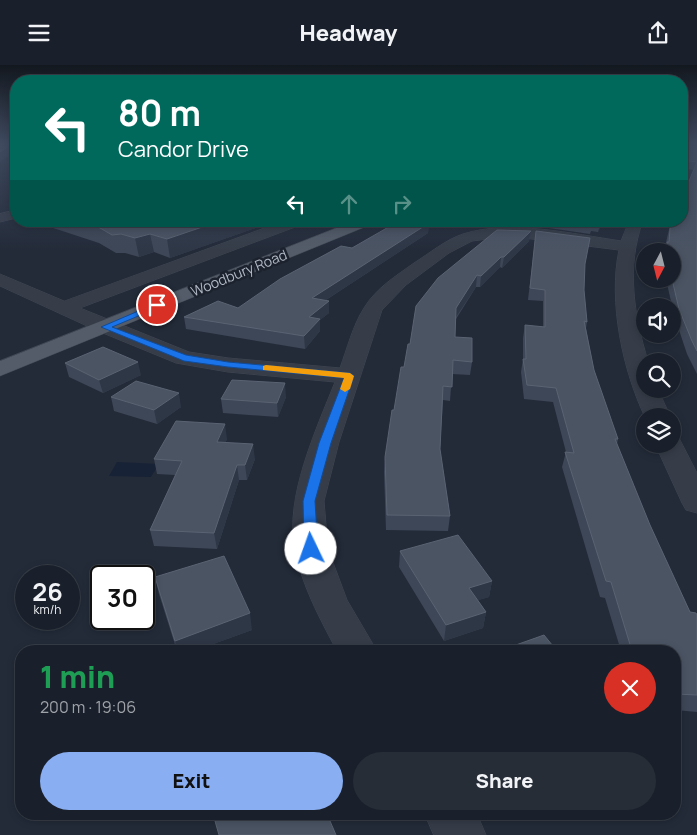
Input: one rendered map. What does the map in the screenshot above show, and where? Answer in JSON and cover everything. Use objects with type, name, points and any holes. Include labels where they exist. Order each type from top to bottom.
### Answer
[{"type":"main road","name":"Woodbury Road","points":[[0,369],[352,227]]},
{"type":"street","points":[[64,308],[282,227]]},
{"type":"street","points":[[633,227],[623,266],[624,292],[629,326],[637,353]]},
{"type":"street","points":[[354,645],[330,603],[311,549],[309,501],[325,443],[372,310],[383,294],[396,283],[457,242],[482,235],[519,234],[628,247]]},
{"type":"street","points":[[0,279],[105,327],[184,358],[228,365],[350,376]]},
{"type":"street","points":[[673,453],[697,503]]},
{"type":"street","points":[[452,820],[461,835]]},
{"type":"water","points":[[117,462],[159,464],[151,477],[109,476]]},
{"type":"building","points":[[690,179],[697,179],[697,351],[681,314],[681,298],[676,298],[674,288],[681,288],[681,243],[667,242],[669,242],[670,227],[688,227],[688,183]]},
{"type":"building","points":[[98,227],[202,227],[167,239],[150,234],[135,238],[121,234],[112,235]]},
{"type":"building","points":[[389,227],[423,227],[312,298],[329,301],[309,317],[320,319],[304,336],[184,317],[218,301],[238,308],[280,279],[341,246],[352,248]]},
{"type":"building","points":[[497,230],[531,231],[481,276],[477,275],[456,308],[455,337],[472,338],[472,362],[453,360],[452,387],[443,386],[440,449],[450,516],[387,515],[385,457],[392,410],[394,410],[401,367],[404,367],[408,344],[410,344],[416,306],[438,278]]},
{"type":"building","points":[[536,231],[590,238],[585,264],[584,290],[587,322],[584,321],[594,370],[618,439],[615,439],[650,525],[690,612],[697,615],[697,695],[681,694],[681,645],[630,645],[611,582],[606,581],[565,452],[574,453],[556,388],[527,385],[523,359],[526,359],[525,325],[545,327],[545,290],[530,288]]},
{"type":"building","points":[[103,347],[138,362],[99,380],[65,363]]},
{"type":"building","points":[[232,380],[285,383],[277,403],[221,399]]},
{"type":"building","points":[[136,381],[179,393],[154,410],[111,397]]},
{"type":"building","points":[[176,421],[225,424],[217,442],[253,444],[245,465],[237,465],[214,533],[150,530],[182,461],[154,459]]},
{"type":"building","points":[[458,535],[492,581],[469,588],[486,612],[446,625],[400,551]]},
{"type":"building","points":[[224,556],[250,613],[175,641],[155,577]]},
{"type":"building","points":[[544,635],[552,645],[516,645]]},
{"type":"building","points":[[215,820],[330,820],[336,835],[219,835]]},
{"type":"slow traffic","points":[[266,368],[350,376],[345,389]]},
{"type":"route","points":[[157,305],[105,327],[184,358],[228,365],[350,376],[325,443],[309,501],[311,549]]}]
